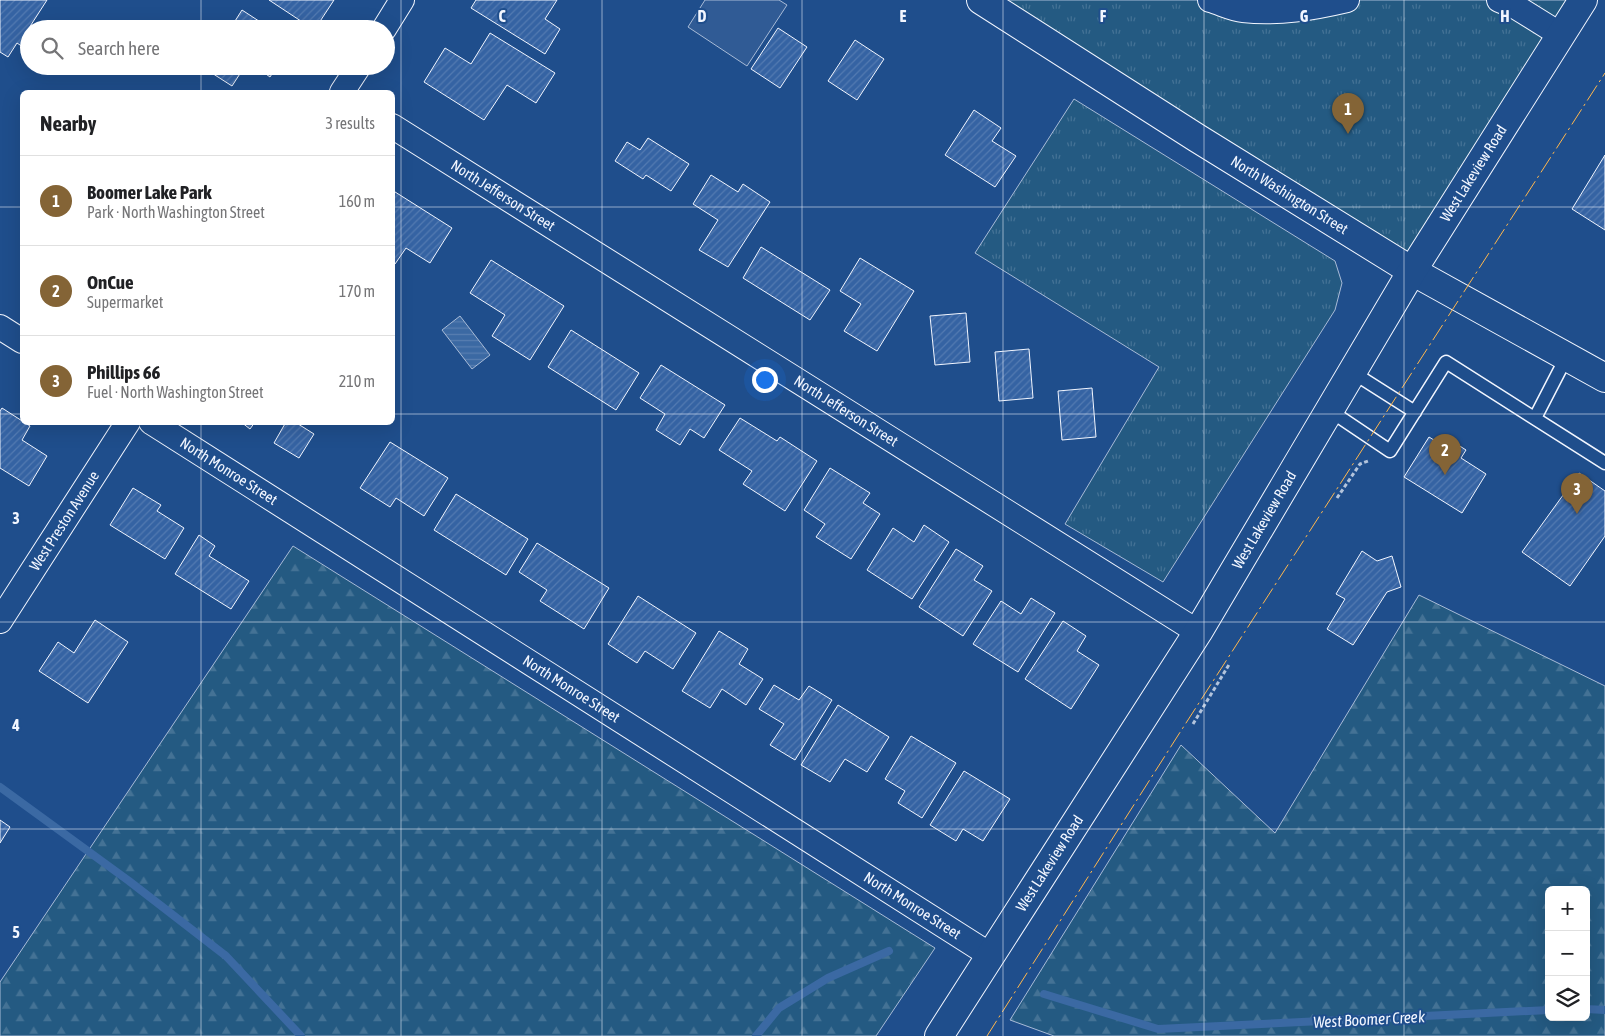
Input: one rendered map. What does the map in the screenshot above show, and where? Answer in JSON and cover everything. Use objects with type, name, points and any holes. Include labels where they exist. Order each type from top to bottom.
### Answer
[{"type":"main road","name":"North Washington Street","points":[[981,0],[1180,128],[1412,271],[1605,378]]},
{"type":"main road","name":"West Lakeview Road","points":[[939,1036],[1198,632],[1412,271],[1584,0]]},
{"type":"street","points":[[390,20],[402,0]]},
{"type":"street","points":[[1210,0],[1242,10],[1275,12],[1346,0]]},
{"type":"street","points":[[1499,0],[1516,7],[1561,35]]},
{"type":"street","points":[[343,90],[353,75]]},
{"type":"street","name":"North Jefferson Street","points":[[395,128],[1198,632]]},
{"type":"street","points":[[0,327],[20,340]]},
{"type":"street","name":"West Preston Avenue","points":[[0,621],[126,425]]},
{"type":"street","name":"North Monroe Street","points":[[156,425],[990,955]]},
{"type":"lane","points":[[1535,418],[1566,356]]},
{"type":"lane","points":[[1329,410],[1390,451],[1446,362],[1601,461],[1605,447]]},
{"type":"lane","points":[[1352,372],[1415,412]]},
{"type":"path","points":[[1337,498],[1360,464],[1390,451]]},
{"type":"path","points":[[1193,724],[1230,663]]},
{"type":"green space","points":[[990,0],[1580,0],[1412,267]]},
{"type":"green space","points":[[1074,99],[1335,261],[1342,283],[1335,310],[1163,582],[1065,524],[1159,367],[975,253]]},
{"type":"green space","points":[[293,546],[935,948],[876,1036],[0,1036],[0,982]]},
{"type":"green space","points":[[1419,595],[1605,686],[1605,1036],[1054,1036],[1010,1020],[1181,745],[1275,833]]},
{"type":"shaded area","points":[[705,0],[779,0],[787,5],[747,66],[688,27]]},
{"type":"shaded area","points":[[460,316],[490,355],[472,369],[442,330]]},
{"type":"building","points":[[0,0],[47,0],[34,20],[20,20],[20,45],[17,43],[8,57],[0,52]]},
{"type":"building","points":[[269,0],[334,0],[321,20],[299,20]]},
{"type":"building","points":[[476,0],[557,0],[545,19],[560,29],[545,54],[471,8]]},
{"type":"building","points":[[242,10],[257,20],[236,20]]},
{"type":"building","points":[[778,28],[807,47],[780,88],[751,69]]},
{"type":"building","points":[[490,33],[555,73],[536,103],[507,85],[484,120],[424,82],[445,48],[471,64]]},
{"type":"building","points":[[855,40],[884,59],[857,100],[828,81]]},
{"type":"building","points":[[215,75],[239,75],[232,86]]},
{"type":"building","points":[[974,110],[1001,128],[992,141],[1016,156],[995,187],[945,155]]},
{"type":"building","points":[[648,138],[689,164],[671,191],[646,175],[643,179],[615,161],[627,142],[640,150]]},
{"type":"building","points":[[1605,155],[1605,230],[1572,209]]},
{"type":"building","points":[[711,175],[738,192],[743,184],[770,202],[728,267],[699,250],[718,220],[693,204]]},
{"type":"building","points":[[395,192],[452,228],[430,263],[406,248],[395,264]]},
{"type":"building","points":[[761,247],[830,290],[810,320],[743,278]]},
{"type":"building","points":[[860,258],[914,291],[877,351],[844,331],[861,304],[840,291]]},
{"type":"building","points":[[491,260],[564,306],[530,360],[492,336],[505,315],[470,293]]},
{"type":"building","points":[[966,313],[970,362],[935,365],[930,316]]},
{"type":"building","points":[[571,330],[639,373],[616,410],[548,367]]},
{"type":"building","points":[[1029,349],[1033,398],[999,401],[995,352]]},
{"type":"building","points":[[661,365],[725,405],[704,438],[690,429],[680,445],[656,430],[665,414],[640,398]]},
{"type":"building","points":[[1092,388],[1096,437],[1062,440],[1058,391]]},
{"type":"building","points":[[2,408],[20,420],[20,425],[30,426],[22,440],[47,456],[29,486],[0,468],[0,411]]},
{"type":"building","points":[[740,418],[777,441],[780,437],[817,461],[785,511],[743,484],[752,471],[719,450]]},
{"type":"building","points":[[245,425],[253,425],[250,429]]},
{"type":"building","points":[[284,425],[300,425],[314,434],[299,458],[274,443]]},
{"type":"building","points":[[1429,437],[1447,448],[1452,441],[1466,450],[1461,458],[1486,474],[1462,513],[1404,477]]},
{"type":"building","points":[[390,442],[448,478],[424,516],[396,498],[390,507],[360,488]]},
{"type":"building","points":[[830,468],[870,493],[863,503],[880,514],[851,559],[816,537],[825,524],[804,510]]},
{"type":"building","points":[[1579,473],[1605,491],[1605,536],[1570,586],[1522,552]]},
{"type":"building","points":[[133,488],[161,505],[157,511],[184,528],[165,559],[110,525]]},
{"type":"building","points":[[456,494],[528,539],[506,575],[434,530]]},
{"type":"building","points":[[924,525],[949,542],[912,599],[867,570],[893,528],[914,542]]},
{"type":"building","points":[[199,535],[215,546],[209,556],[249,581],[231,609],[175,574]]},
{"type":"building","points":[[537,543],[609,588],[584,629],[540,601],[547,590],[519,572]]},
{"type":"building","points":[[956,549],[983,566],[974,580],[992,591],[963,636],[919,607]]},
{"type":"building","points":[[1362,551],[1377,561],[1392,556],[1401,587],[1387,592],[1353,645],[1327,629],[1345,599],[1336,594]]},
{"type":"building","points":[[638,596],[696,633],[673,669],[645,651],[637,663],[608,644]]},
{"type":"building","points":[[1031,598],[1055,613],[1018,672],[973,644],[1001,601],[1021,614]]},
{"type":"building","points":[[95,620],[128,642],[88,703],[39,671],[58,642],[74,653]]},
{"type":"building","points":[[1063,621],[1086,636],[1077,651],[1099,665],[1071,709],[1025,679]]},
{"type":"building","points":[[719,631],[748,649],[739,664],[763,679],[746,705],[722,689],[710,708],[682,691]]},
{"type":"building","points":[[774,685],[799,700],[809,686],[832,700],[795,760],[770,745],[784,724],[759,709]]},
{"type":"building","points":[[838,705],[889,737],[867,772],[845,759],[830,782],[801,765]]},
{"type":"building","points":[[911,736],[956,763],[922,818],[898,803],[905,791],[885,779]]},
{"type":"building","points":[[964,771],[1010,799],[983,841],[963,829],[956,841],[930,825]]},
{"type":"building","points":[[0,820],[10,827],[0,843]]},
{"type":"waterway","points":[[0,787],[129,881],[226,956],[301,1036]]},
{"type":"waterway","name":"West Boomer Creek","points":[[756,1036],[779,1008],[828,978],[889,951]]},
{"type":"waterway","name":"West Boomer Creek","points":[[1044,994],[1158,1029],[1545,1010]]},
{"type":"waterway","name":"West Boomer Creek","points":[[1590,1009],[1605,1010]]},
{"type":"power","points":[[987,1036],[1177,737],[1605,73]]},
{"type":"place","name":"Boomer Lake Park","points":[[1348,134]]},
{"type":"place","name":"OnCue","points":[[1445,475]]},
{"type":"place","name":"Phillips 66","points":[[1577,514]]}]
